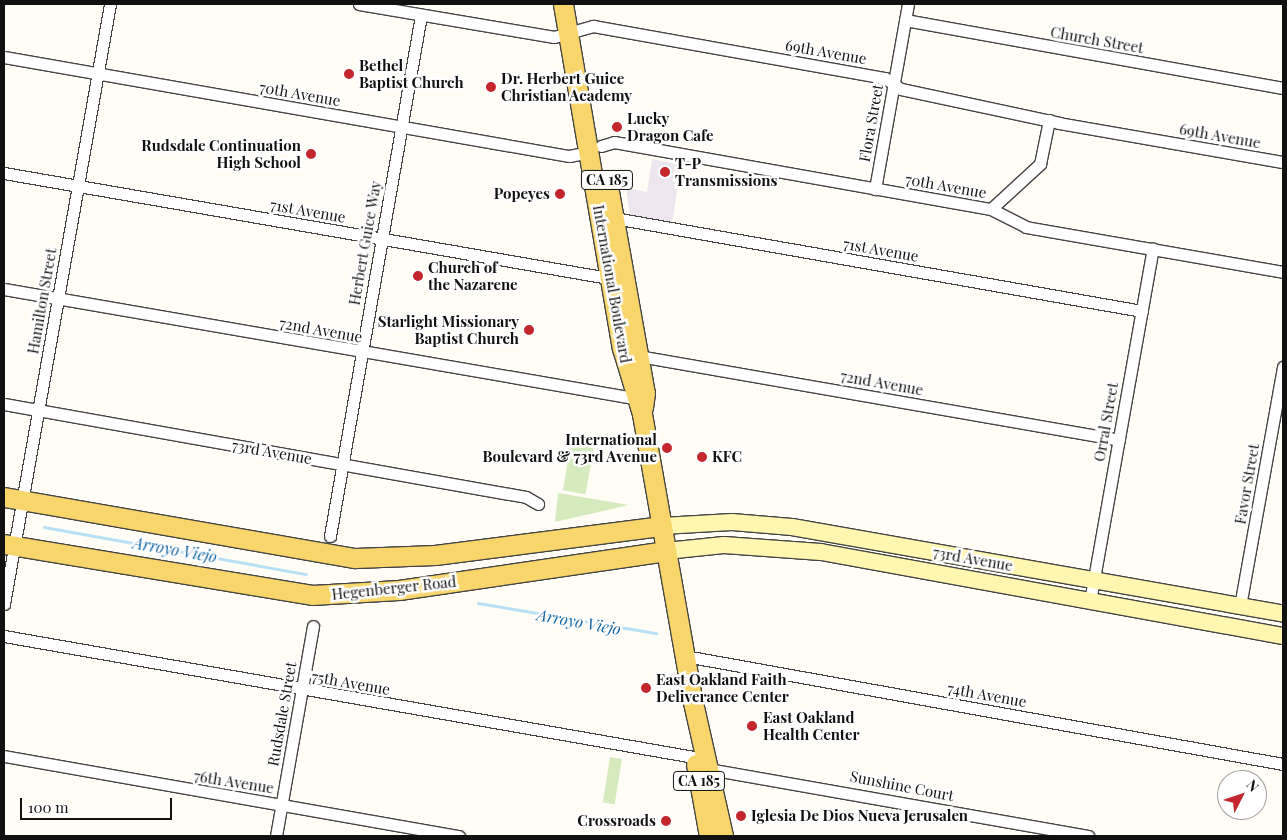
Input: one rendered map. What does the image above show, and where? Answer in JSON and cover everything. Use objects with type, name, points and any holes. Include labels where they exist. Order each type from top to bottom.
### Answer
[{"type":"main road","name":"International Boulevard","points":[[564,4],[575,32]]},
{"type":"main road","name":"International Boulevard","points":[[576,4],[575,32],[595,149],[608,278],[638,406],[662,526],[692,698],[723,836]]},
{"type":"main road","name":"International Boulevard","points":[[595,149],[614,218],[639,356],[645,393],[638,406]]},
{"type":"main road","name":"Hegenberger Road","points":[[4,497],[355,558],[435,555],[662,526]]},
{"type":"main road","name":"73rd Avenue","points":[[662,526],[732,522],[792,527],[1283,614]]},
{"type":"main road","name":"Hegenberger Road","points":[[9,545],[312,595],[399,590],[666,551]]},
{"type":"main road","name":"73rd Avenue","points":[[666,551],[724,545],[821,552],[1283,636]]},
{"type":"main road","name":"International Boulevard","points":[[692,698],[688,721],[708,836]]},
{"type":"street","name":"Hamilton Street","points":[[4,604],[9,545],[22,500],[110,4]]},
{"type":"street","name":"69th Avenue","points":[[359,4],[546,36],[575,32],[593,26],[885,78],[894,84],[1049,120],[1283,162]]},
{"type":"street","name":"Flora Street","points":[[875,189],[908,4]]},
{"type":"street","name":"Herbert Guice Way","points":[[330,536],[360,352],[420,14]]},
{"type":"street","name":"Church Street","points":[[905,20],[1283,88]]},
{"type":"street","name":"70th Avenue","points":[[4,57],[569,156],[614,142],[990,209],[1026,227],[1283,272]]},
{"type":"street","points":[[990,209],[1040,164],[1049,120]]},
{"type":"street","name":"71st Avenue","points":[[4,172],[608,278]]},
{"type":"street","name":"71st Avenue","points":[[614,218],[1142,311]]},
{"type":"street","name":"Orral Street","points":[[1090,601],[1153,249]]},
{"type":"street","name":"72nd Avenue","points":[[4,288],[360,352],[638,406]]},
{"type":"street","name":"72nd Avenue","points":[[639,356],[1119,440]]},
{"type":"street","name":"Favor Street","points":[[1240,606],[1283,367]]},
{"type":"street","name":"73rd Avenue","points":[[4,404],[526,497],[538,504]]},
{"type":"street","name":"Rudsdale Street","points":[[276,836],[283,805],[313,626]]},
{"type":"street","name":"75th Avenue","points":[[4,636],[302,690],[694,757]]},
{"type":"street","name":"74th Avenue","points":[[685,656],[1283,764]]},
{"type":"street","name":"76th Avenue","points":[[4,756],[459,836]]},
{"type":"street","name":"Sunshine Court","points":[[709,768],[1088,836]]},
{"type":"shaded area","points":[[652,159],[681,165],[672,223],[630,216],[626,188],[647,192]]},
{"type":"green space","points":[[571,444],[594,448],[585,494],[563,490]]},
{"type":"green space","points":[[558,493],[629,505],[555,522]]},
{"type":"green space","points":[[610,757],[622,759],[615,804],[603,802]]},
{"type":"waterway","name":"Arroyo Viejo","points":[[44,527],[306,574]]},
{"type":"waterway","name":"Arroyo Viejo","points":[[478,603],[656,633]]},
{"type":"place","name":"Bethel Baptist Church","points":[[349,74]]},
{"type":"place","name":"Dr. Herbert Guice Christian Academy","points":[[491,87]]},
{"type":"place","name":"Lucky Dragon Cafe","points":[[617,127]]},
{"type":"place","name":"Rudsdale Continuation High School","points":[[311,154]]},
{"type":"place","name":"T-P Transmissions","points":[[665,172]]},
{"type":"place","name":"Popeyes","points":[[560,194]]},
{"type":"place","name":"Church of the Nazarene","points":[[418,276]]},
{"type":"place","name":"Starlight Missionary Baptist Church","points":[[529,330]]},
{"type":"place","name":"International Boulevard & 73rd Avenue","points":[[667,448]]},
{"type":"place","name":"KFC","points":[[702,457]]},
{"type":"place","name":"East Oakland Faith Deliverance Center","points":[[646,688]]},
{"type":"place","name":"East Oakland Health Center","points":[[752,726]]},
{"type":"place","name":"Iglesia De Dios Nueva Jerusalen","points":[[741,816]]},
{"type":"place","name":"Crossroads","points":[[666,821]]}]
